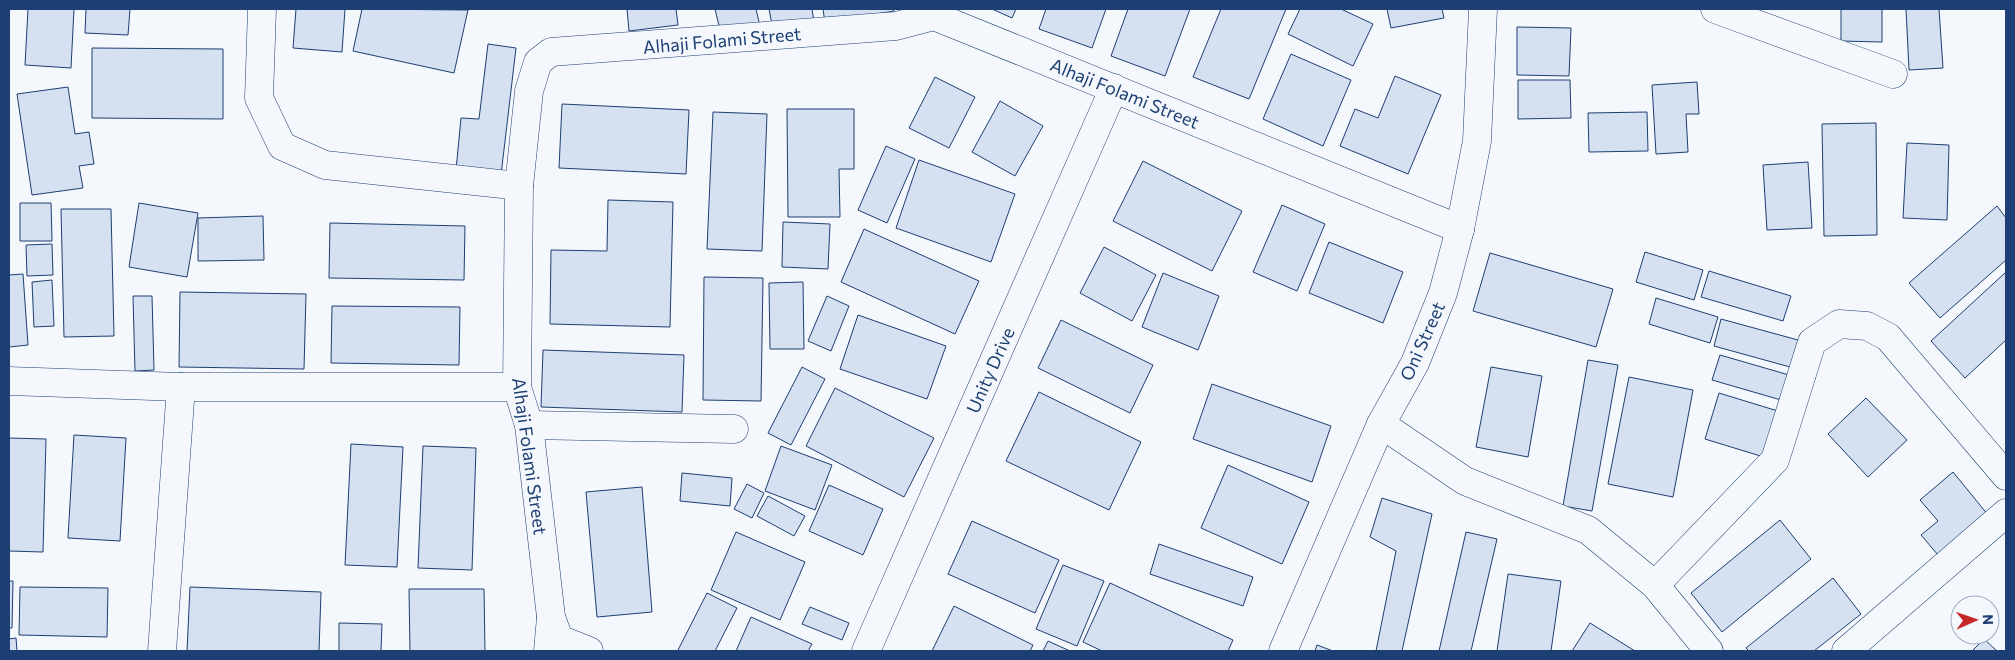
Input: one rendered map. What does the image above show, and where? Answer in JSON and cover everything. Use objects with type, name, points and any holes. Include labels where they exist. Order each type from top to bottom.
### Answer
[{"type":"street","points":[[262,9],[259,98],[282,146],[325,166],[519,186]]},
{"type":"street","name":"Oni Street","points":[[1283,651],[1381,424],[1419,354],[1443,293],[1460,229],[1477,141],[1483,9]]},
{"type":"street","points":[[1715,9],[1893,74]]},
{"type":"street","name":"Alhaji Folami Street","points":[[548,651],[551,617],[529,425],[517,387],[519,186],[529,91],[538,62],[551,52],[896,26],[934,16],[1460,229]]},
{"type":"street","name":"Unity Drive","points":[[866,651],[1114,88]]},
{"type":"street","points":[[1655,585],[1775,460],[1812,342],[1839,324],[1867,326],[1888,338],[2006,476]]},
{"type":"street","points":[[9,381],[181,387],[517,387]]},
{"type":"street","points":[[162,651],[181,387]]},
{"type":"street","points":[[1381,424],[1465,481],[1588,530],[1655,585],[1709,651]]},
{"type":"street","points":[[529,425],[734,430]]},
{"type":"street","points":[[1846,651],[2006,513]]},
{"type":"street","points":[[551,617],[558,639],[589,651]]},
{"type":"building","points":[[28,9],[74,9],[71,68],[25,65]]},
{"type":"building","points":[[86,9],[130,9],[128,35],[85,33]]},
{"type":"building","points":[[296,9],[345,9],[342,52],[293,48]]},
{"type":"building","points":[[362,9],[468,10],[454,73],[353,51]]},
{"type":"building","points":[[627,9],[676,9],[678,25],[629,31]]},
{"type":"building","points":[[715,9],[756,9],[760,26],[721,34]]},
{"type":"building","points":[[769,9],[812,9],[814,22],[773,30]]},
{"type":"building","points":[[823,9],[893,9],[894,11],[825,23]]},
{"type":"building","points":[[992,9],[1016,9],[1012,18]]},
{"type":"building","points":[[1046,9],[1106,9],[1092,48],[1039,29]]},
{"type":"building","points":[[1128,9],[1190,9],[1165,76],[1111,56]]},
{"type":"building","points":[[1221,9],[1286,9],[1249,99],[1193,77]]},
{"type":"building","points":[[1300,9],[1341,9],[1373,24],[1353,66],[1288,34]]},
{"type":"building","points":[[1387,9],[1442,9],[1444,18],[1391,28]]},
{"type":"building","points":[[1841,9],[1882,9],[1882,42],[1841,41]]},
{"type":"building","points":[[1906,9],[1939,9],[1943,68],[1909,70]]},
{"type":"building","points":[[1517,27],[1571,28],[1569,76],[1517,75]]},
{"type":"building","points":[[488,44],[516,48],[501,175],[456,170],[461,118],[479,119]]},
{"type":"building","points":[[92,48],[223,49],[223,119],[92,118]]},
{"type":"building","points":[[1291,54],[1351,80],[1323,146],[1263,119]]},
{"type":"building","points":[[1395,76],[1441,95],[1408,174],[1340,146],[1355,109],[1378,118]]},
{"type":"building","points":[[935,77],[975,97],[949,148],[909,128]]},
{"type":"building","points":[[1518,80],[1570,80],[1571,118],[1518,119]]},
{"type":"building","points":[[1697,82],[1699,114],[1686,114],[1688,152],[1656,154],[1652,85]]},
{"type":"building","points":[[68,87],[75,134],[89,132],[94,164],[79,166],[83,188],[32,195],[17,94]]},
{"type":"building","points":[[1000,101],[1043,126],[1015,176],[972,152]]},
{"type":"building","points":[[562,104],[689,110],[686,174],[559,168]]},
{"type":"building","points":[[787,109],[854,109],[854,169],[839,169],[840,217],[788,217]]},
{"type":"building","points":[[713,112],[767,114],[762,251],[707,249]]},
{"type":"building","points":[[1647,112],[1648,151],[1589,152],[1588,113]]},
{"type":"building","points":[[1876,123],[1877,235],[1824,236],[1822,124]]},
{"type":"building","points":[[1907,143],[1949,145],[1947,220],[1903,218]]},
{"type":"building","points":[[886,146],[915,159],[887,223],[858,210]]},
{"type":"building","points":[[919,160],[1015,194],[991,262],[896,228]]},
{"type":"building","points":[[1143,161],[1242,211],[1212,271],[1113,221]]},
{"type":"building","points":[[1808,162],[1812,228],[1767,230],[1763,165]]},
{"type":"building","points":[[608,200],[673,202],[670,327],[550,324],[551,250],[607,251]]},
{"type":"building","points":[[20,203],[51,203],[52,241],[20,241]]},
{"type":"building","points":[[139,203],[198,213],[187,277],[129,267]]},
{"type":"building","points":[[1282,205],[1325,224],[1297,291],[1253,272]]},
{"type":"building","points":[[1997,206],[2006,218],[2006,260],[1940,318],[1909,283]]},
{"type":"building","points":[[61,209],[111,209],[114,336],[64,337]]},
{"type":"building","points":[[263,216],[264,260],[198,261],[198,218]]},
{"type":"building","points":[[783,222],[830,224],[828,269],[782,267]]},
{"type":"building","points":[[330,223],[465,226],[464,280],[329,278]]},
{"type":"building","points":[[864,229],[979,281],[955,334],[841,282]]},
{"type":"building","points":[[1329,242],[1403,272],[1383,323],[1309,293]]},
{"type":"building","points":[[52,244],[53,275],[27,276],[26,245]]},
{"type":"building","points":[[1104,247],[1156,275],[1132,321],[1080,293]]},
{"type":"building","points":[[1645,252],[1703,270],[1694,300],[1636,282]]},
{"type":"building","points":[[1490,253],[1613,289],[1596,347],[1473,311]]},
{"type":"building","points":[[1709,271],[1791,296],[1783,321],[1701,297]]},
{"type":"building","points":[[2006,272],[2006,340],[1965,378],[1931,341]]},
{"type":"building","points":[[1163,273],[1219,296],[1198,350],[1142,327]]},
{"type":"building","points":[[23,274],[28,345],[9,347],[9,275]]},
{"type":"building","points":[[704,277],[763,278],[761,401],[703,400]]},
{"type":"building","points":[[52,280],[54,326],[34,327],[32,282]]},
{"type":"building","points":[[803,282],[804,349],[770,349],[769,283]]},
{"type":"building","points":[[180,292],[306,294],[304,369],[179,367]]},
{"type":"building","points":[[133,296],[152,296],[154,370],[135,371]]},
{"type":"building","points":[[827,296],[849,306],[831,351],[808,341]]},
{"type":"building","points":[[1656,298],[1718,317],[1710,343],[1649,324]]},
{"type":"building","points":[[332,306],[460,307],[459,365],[331,363]]},
{"type":"building","points":[[858,315],[946,346],[927,399],[840,369]]},
{"type":"building","points":[[1721,319],[1798,340],[1790,367],[1714,346]]},
{"type":"building","points":[[1061,320],[1153,365],[1130,413],[1038,368]]},
{"type":"building","points":[[543,350],[684,355],[682,412],[541,407]]},
{"type":"building","points":[[1720,355],[1789,375],[1781,400],[1712,380]]},
{"type":"building","points":[[1588,360],[1618,365],[1592,511],[1563,506]]},
{"type":"building","points":[[802,367],[825,379],[791,445],[768,433]]},
{"type":"building","points":[[1491,367],[1542,376],[1528,457],[1476,447]]},
{"type":"building","points":[[1629,377],[1693,390],[1673,497],[1608,484]]},
{"type":"building","points":[[1212,384],[1331,426],[1312,482],[1193,439]]},
{"type":"building","points":[[835,388],[934,438],[904,497],[806,446]]},
{"type":"building","points":[[1039,392],[1141,442],[1109,510],[1006,461]]},
{"type":"building","points":[[1719,393],[1781,412],[1767,458],[1705,439]]},
{"type":"building","points":[[1866,398],[1907,440],[1868,477],[1828,434]]},
{"type":"building","points":[[74,435],[126,438],[120,541],[68,538]]},
{"type":"building","points":[[9,438],[46,439],[43,552],[9,551]]},
{"type":"building","points":[[351,444],[403,447],[397,567],[345,565]]},
{"type":"building","points":[[423,446],[476,448],[472,570],[418,568]]},
{"type":"building","points":[[781,446],[832,465],[815,510],[765,491]]},
{"type":"building","points":[[1228,465],[1309,502],[1282,564],[1201,528]]},
{"type":"building","points":[[1953,472],[1993,521],[1944,562],[1921,535],[1938,521],[1920,500]]},
{"type":"building","points":[[682,473],[732,478],[730,506],[680,501]]},
{"type":"building","points":[[747,484],[764,493],[752,518],[734,509]]},
{"type":"building","points":[[829,485],[883,509],[863,555],[809,531]]},
{"type":"building","points":[[642,487],[652,612],[597,617],[586,492]]},
{"type":"building","points":[[768,496],[805,516],[794,536],[757,516]]},
{"type":"building","points":[[1382,498],[1432,514],[1402,651],[1376,651],[1396,551],[1370,537]]},
{"type":"building","points":[[1780,520],[1811,559],[1722,632],[1691,593]]},
{"type":"building","points":[[972,521],[1059,560],[1035,613],[948,574]]},
{"type":"building","points":[[736,532],[805,562],[780,620],[711,590]]},
{"type":"building","points":[[1466,532],[1497,539],[1471,651],[1439,651]]},
{"type":"building","points":[[1159,544],[1253,577],[1243,606],[1150,574]]},
{"type":"building","points":[[1063,565],[1104,581],[1077,646],[1036,629]]},
{"type":"building","points":[[1508,574],[1561,581],[1551,651],[1497,651]]},
{"type":"building","points":[[1833,578],[1861,614],[1814,651],[1749,651],[1746,648]]},
{"type":"building","points":[[9,581],[13,581],[12,628],[9,628]]},
{"type":"building","points":[[1110,583],[1233,640],[1228,651],[1102,651],[1083,642]]},
{"type":"building","points":[[20,587],[108,588],[107,637],[19,635]]},
{"type":"building","points":[[190,587],[321,592],[319,651],[187,651]]},
{"type":"building","points":[[409,589],[484,589],[485,651],[410,651]]},
{"type":"building","points":[[707,593],[737,608],[715,651],[678,650]]},
{"type":"building","points":[[954,606],[1033,645],[1030,651],[932,651]]},
{"type":"building","points":[[810,607],[849,623],[842,640],[802,624]]},
{"type":"building","points":[[751,617],[812,644],[808,651],[736,651]]},
{"type":"building","points":[[339,623],[382,624],[381,651],[339,651]]},
{"type":"building","points":[[1590,623],[1635,651],[1572,651]]},
{"type":"building","points":[[16,638],[17,651],[9,651],[9,639]]},
{"type":"building","points":[[1048,641],[1070,651],[1043,651]]},
{"type":"building","points":[[1317,645],[1333,651],[1315,651]]},
{"type":"building","points":[[1978,645],[1990,645],[1997,651],[1972,651]]}]
